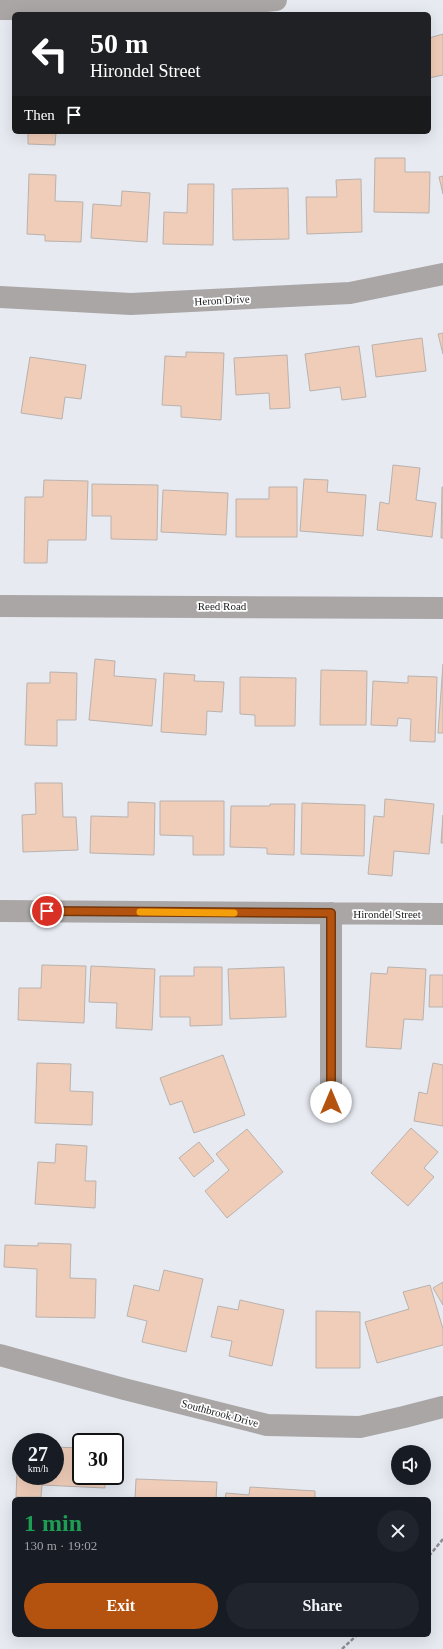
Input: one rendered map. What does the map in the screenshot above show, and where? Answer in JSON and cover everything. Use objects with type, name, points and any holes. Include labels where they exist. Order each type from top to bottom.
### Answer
[{"type":"street","points":[[0,9],[171,10],[276,0]]},
{"type":"street","name":"Heron Drive","points":[[0,297],[131,304],[350,293],[443,274]]},
{"type":"street","name":"Reed Road","points":[[0,606],[443,608]]},
{"type":"street","name":"Hirondel Street","points":[[0,911],[443,914]]},
{"type":"street","points":[[331,913],[331,1102]]},
{"type":"street","name":"Southbrook Drive","points":[[0,1355],[124,1389],[267,1425],[360,1427],[443,1406]]},
{"type":"path","points":[[431,1554],[443,1539]]},
{"type":"path","points":[[342,1649],[355,1637]]},
{"type":"building","points":[[443,34],[443,75],[431,78],[431,37]]},
{"type":"building","points":[[28,134],[56,134],[55,145],[28,144]]},
{"type":"building","points":[[375,158],[405,158],[405,172],[430,172],[429,213],[374,212]]},
{"type":"building","points":[[29,174],[56,175],[55,201],[83,202],[81,242],[45,241],[45,235],[27,234]]},
{"type":"building","points":[[443,176],[443,194],[439,177]]},
{"type":"building","points":[[361,179],[362,232],[307,234],[306,197],[337,197],[336,180]]},
{"type":"building","points":[[188,184],[214,184],[213,245],[163,244],[164,212],[187,213]]},
{"type":"building","points":[[288,188],[289,239],[233,240],[232,189]]},
{"type":"building","points":[[122,191],[150,193],[147,242],[91,238],[93,204],[121,206]]},
{"type":"building","points":[[443,333],[443,354],[438,334]]},
{"type":"building","points":[[422,338],[426,371],[376,377],[372,345]]},
{"type":"building","points":[[359,346],[366,397],[342,400],[340,387],[310,391],[305,354]]},
{"type":"building","points":[[186,352],[224,353],[221,420],[181,417],[181,406],[162,405],[165,356],[186,357]]},
{"type":"building","points":[[287,355],[290,408],[270,409],[269,393],[236,395],[234,358]]},
{"type":"building","points":[[30,357],[86,365],[81,399],[65,397],[62,419],[21,413]]},
{"type":"building","points":[[393,465],[420,468],[416,500],[436,503],[432,537],[377,530],[380,502],[389,504]]},
{"type":"building","points":[[304,479],[328,480],[327,492],[366,495],[363,536],[300,531]]},
{"type":"building","points":[[44,480],[88,481],[86,540],[48,540],[47,563],[24,563],[25,497],[43,497]]},
{"type":"building","points":[[92,484],[158,485],[157,540],[111,539],[111,516],[92,516]]},
{"type":"building","points":[[269,487],[297,487],[297,537],[236,537],[236,499],[269,499]]},
{"type":"building","points":[[442,487],[443,538],[441,538]]},
{"type":"building","points":[[163,490],[228,493],[226,535],[161,532]]},
{"type":"building","points":[[95,659],[115,661],[114,676],[156,679],[152,726],[89,720]]},
{"type":"building","points":[[443,664],[443,733],[438,733]]},
{"type":"building","points":[[321,670],[367,671],[366,725],[320,725]]},
{"type":"building","points":[[50,672],[77,673],[76,720],[57,720],[57,746],[25,745],[27,683],[50,683]]},
{"type":"building","points":[[164,673],[195,675],[194,681],[224,682],[222,712],[207,711],[206,735],[161,732]]},
{"type":"building","points":[[408,676],[437,677],[435,742],[410,741],[411,719],[398,718],[397,726],[371,725],[373,681],[408,683]]},
{"type":"building","points":[[240,677],[296,678],[295,726],[255,726],[255,715],[240,714]]},
{"type":"building","points":[[35,783],[62,783],[63,817],[76,817],[78,850],[23,852],[22,815],[36,814]]},
{"type":"building","points":[[385,799],[434,804],[429,854],[394,851],[392,876],[368,874],[374,816],[384,817]]},
{"type":"building","points":[[160,801],[224,801],[224,855],[193,855],[193,836],[160,835]]},
{"type":"building","points":[[128,802],[155,803],[154,855],[90,853],[91,816],[128,817]]},
{"type":"building","points":[[302,803],[365,805],[364,856],[301,854]]},
{"type":"building","points":[[270,804],[295,804],[294,855],[267,854],[267,848],[230,847],[231,806],[270,806]]},
{"type":"building","points":[[443,815],[443,843],[441,843]]},
{"type":"building","points":[[42,965],[86,966],[84,1023],[18,1020],[19,988],[41,988]]},
{"type":"building","points":[[91,966],[155,969],[152,1030],[116,1028],[117,1003],[89,1002]]},
{"type":"building","points":[[194,967],[222,967],[222,1025],[190,1026],[190,1017],[160,1017],[160,976],[194,976]]},
{"type":"building","points":[[284,967],[286,1017],[230,1019],[228,969]]},
{"type":"building","points":[[388,967],[426,969],[423,1020],[404,1019],[401,1049],[366,1047],[371,973],[387,974]]},
{"type":"building","points":[[430,975],[443,975],[443,1007],[429,1007]]},
{"type":"building","points":[[223,1055],[245,1115],[194,1133],[182,1101],[170,1105],[160,1078]]},
{"type":"building","points":[[37,1063],[71,1064],[70,1091],[93,1092],[92,1125],[35,1123]]},
{"type":"building","points":[[433,1063],[443,1065],[443,1126],[414,1121],[419,1092],[427,1094]]},
{"type":"building","points":[[411,1128],[438,1152],[424,1168],[434,1177],[408,1206],[371,1173]]},
{"type":"building","points":[[247,1129],[283,1172],[227,1218],[205,1191],[229,1170],[216,1154]]},
{"type":"building","points":[[199,1142],[214,1161],[194,1177],[179,1158]]},
{"type":"building","points":[[56,1144],[87,1146],[85,1181],[96,1181],[95,1208],[35,1204],[38,1162],[55,1163]]},
{"type":"building","points":[[38,1243],[71,1244],[70,1278],[96,1279],[95,1318],[36,1317],[37,1269],[4,1267],[5,1245],[38,1246]]},
{"type":"building","points":[[164,1270],[203,1279],[186,1352],[142,1342],[147,1321],[127,1316],[134,1285],[159,1291]]},
{"type":"building","points":[[443,1282],[443,1305],[433,1288]]},
{"type":"building","points":[[430,1285],[443,1329],[443,1345],[377,1363],[365,1322],[409,1309],[403,1292]]},
{"type":"building","points":[[240,1300],[284,1310],[272,1366],[229,1356],[232,1341],[211,1337],[218,1306],[238,1310]]},
{"type":"building","points":[[316,1311],[360,1312],[360,1368],[316,1368]]},
{"type":"building","points":[[64,1447],[72,1448],[72,1485],[105,1485],[105,1488],[42,1485],[64,1485]]},
{"type":"building","points":[[136,1479],[217,1482],[216,1497],[135,1497]]},
{"type":"building","points":[[16,1485],[42,1485],[41,1497],[16,1497]]},
{"type":"building","points":[[250,1487],[315,1491],[315,1497],[225,1497],[226,1493],[249,1495]]},
{"type":"slow traffic","points":[[140,912],[234,913]]},
{"type":"route","points":[[47,911],[331,913],[331,1102]]}]
